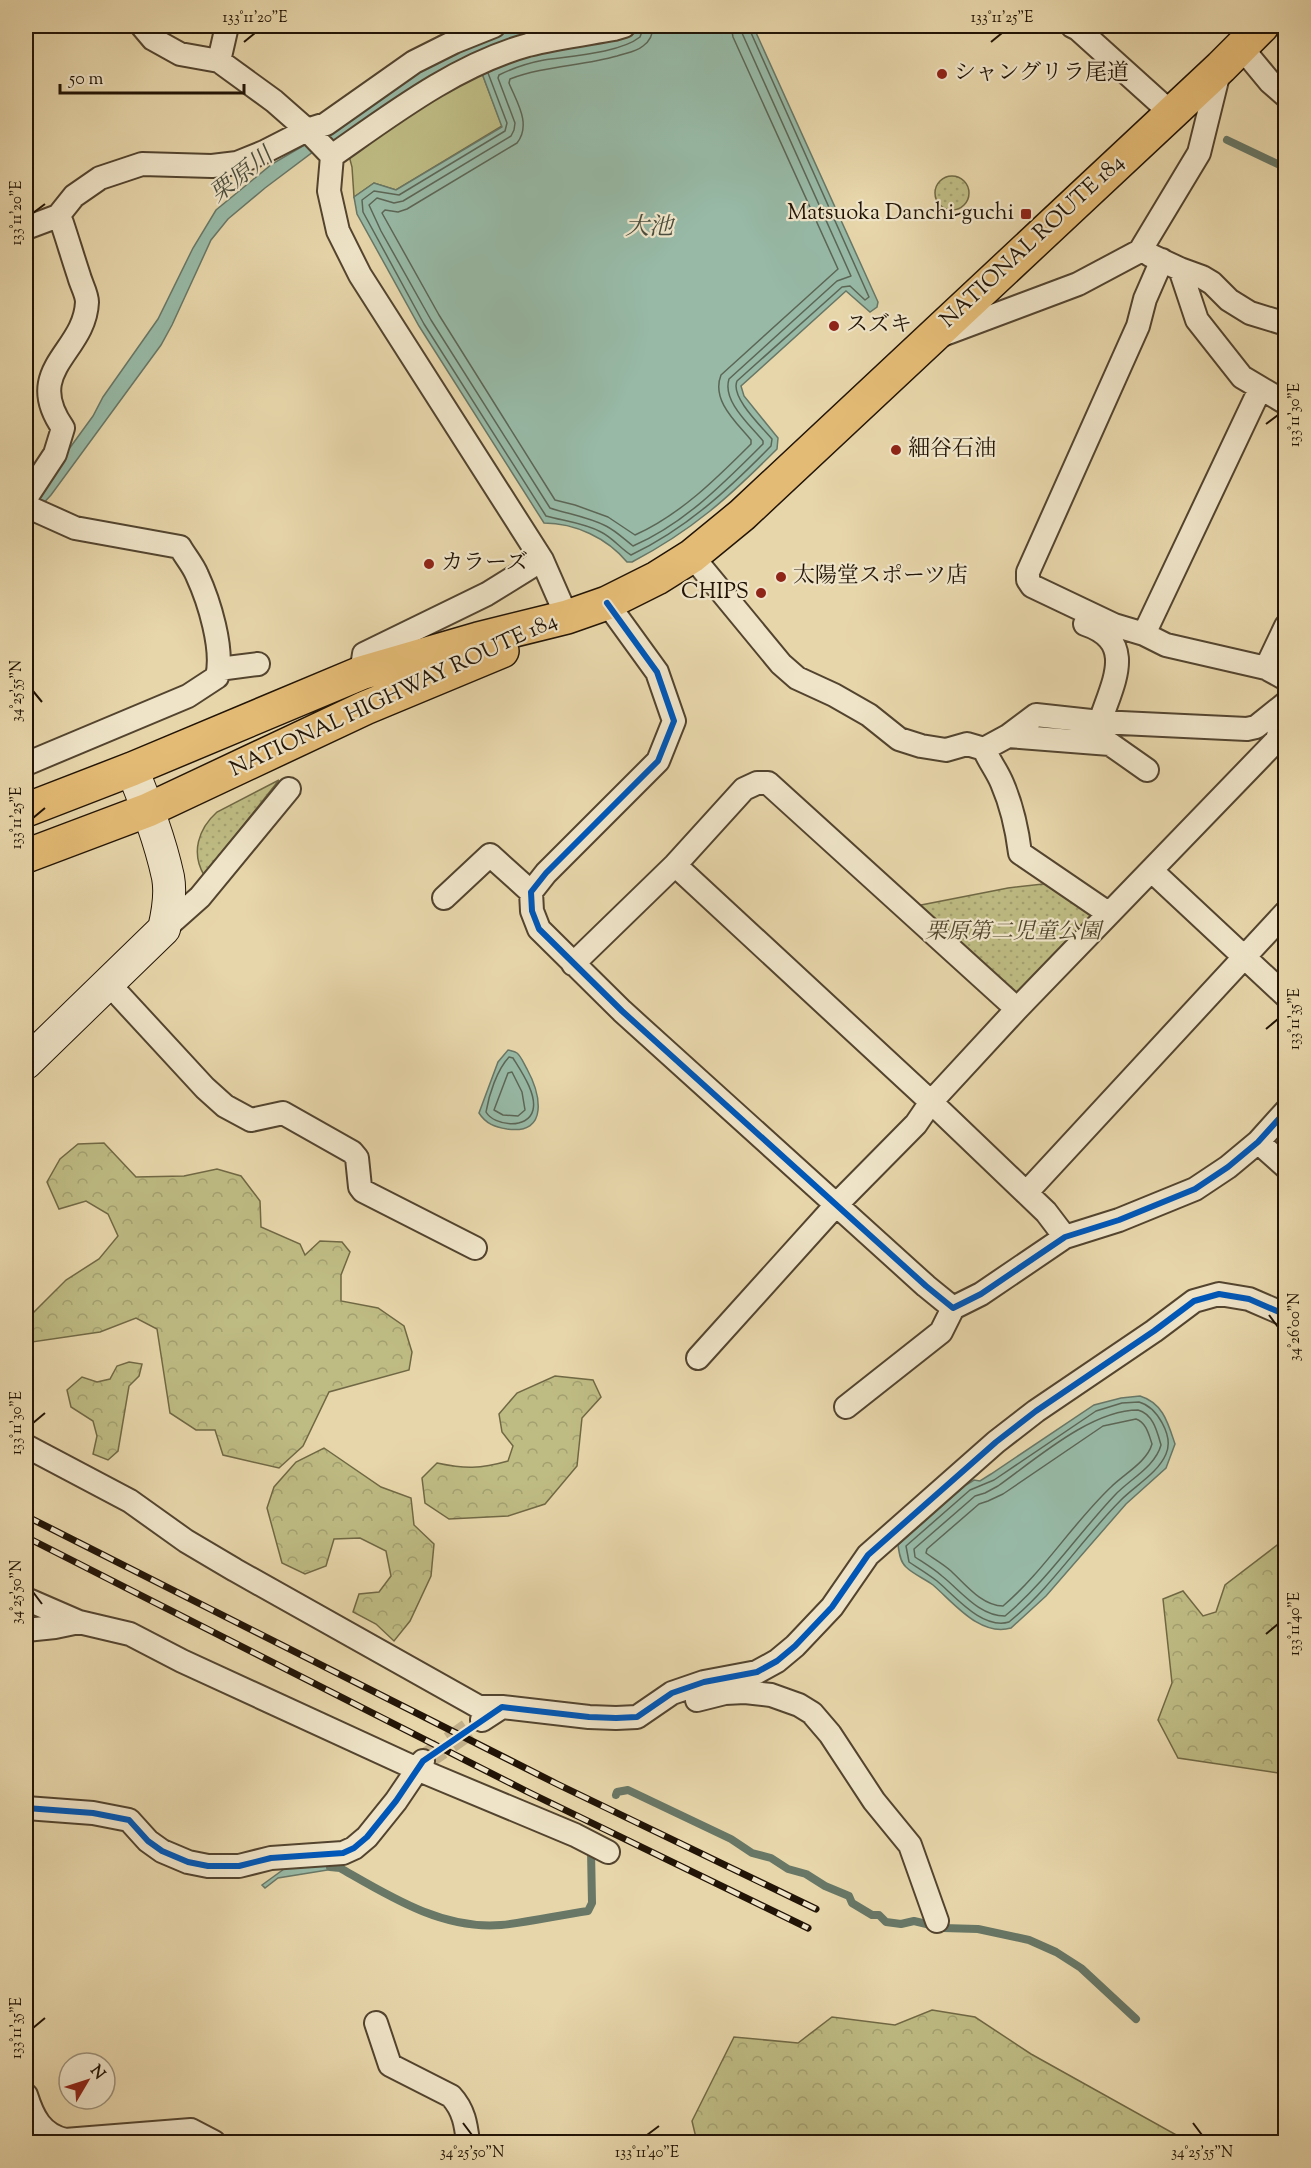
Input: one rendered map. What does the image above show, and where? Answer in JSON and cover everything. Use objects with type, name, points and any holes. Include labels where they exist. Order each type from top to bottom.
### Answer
[{"type":"highway","name":"NATIONAL ROUTE 184","points":[[567,617],[607,603],[657,578],[692,556],[742,515],[1241,46]]},
{"type":"highway","name":"NATIONAL HIGHWAY ROUTE 184","points":[[26,810],[132,770],[361,673],[478,639],[567,617]]},
{"type":"highway","name":"NATIONAL HIGHWAY ROUTE 184","points":[[26,856],[148,810],[365,708],[523,642],[567,617]]},
{"type":"main road","points":[[26,1064],[164,928],[168,911],[168,879],[148,810],[132,770]]},
{"type":"street","points":[[142,26],[153,39],[180,54],[219,61],[274,101],[308,131],[329,154],[329,191],[338,231],[360,275],[542,560],[567,617]]},
{"type":"street","points":[[219,61],[227,26]]},
{"type":"street","points":[[26,228],[58,216],[74,196],[100,178],[142,164],[212,166],[237,163],[264,152],[326,124],[414,62],[454,42],[494,26]]},
{"type":"street","points":[[329,154],[469,69],[528,45],[624,26]]},
{"type":"street","points":[[1072,26],[1170,112]]},
{"type":"street","points":[[930,339],[1078,284],[1140,251],[1199,153],[1241,46],[1270,82],[1286,96]]},
{"type":"street","points":[[26,764],[188,696],[217,677],[219,669],[215,628],[197,575],[180,547],[75,528],[30,506],[55,454],[63,428],[54,415],[49,396],[49,381],[81,327],[87,301],[58,216]]},
{"type":"street","points":[[1140,251],[1202,277],[1212,283],[1229,300],[1250,313],[1286,324]]},
{"type":"street","points":[[1171,265],[1197,320],[1242,377],[1286,403]]},
{"type":"street","points":[[1171,265],[1145,299],[1138,326],[1028,572],[1028,580],[1032,586],[1114,625],[1144,634],[1166,645],[1276,673],[1286,626]]},
{"type":"street","points":[[1144,634],[1260,388]]},
{"type":"street","points":[[692,556],[782,664],[797,678],[869,715],[899,739],[921,746],[946,750],[967,744],[984,749],[1008,736],[1036,716],[1100,722],[1248,729],[1256,727],[1286,705]]},
{"type":"street","points":[[361,673],[364,654],[487,594],[542,560]]},
{"type":"street","points":[[607,603],[657,672],[674,721],[658,761],[546,873],[531,892],[532,911],[539,929],[622,1011],[953,1308]]},
{"type":"street","points":[[1069,619],[1090,626],[1106,636],[1118,653],[1116,675],[1100,722]]},
{"type":"street","points":[[219,669],[258,664]]},
{"type":"street","points":[[698,1358],[836,1205],[916,1124],[931,1102],[1108,913],[1281,743],[1286,705]]},
{"type":"street","points":[[1008,736],[1110,744],[1147,770]]},
{"type":"street","points":[[984,749],[1002,782],[1010,805],[1017,826],[1020,853],[1108,913]]},
{"type":"street","points":[[573,964],[675,865],[744,789],[757,783],[768,783],[1017,1009]]},
{"type":"street","points":[[164,928],[200,897],[288,789]]},
{"type":"street","points":[[444,898],[490,855],[531,892]]},
{"type":"street","points":[[675,865],[1047,1212],[1065,1237]]},
{"type":"street","points":[[1152,871],[1286,996]]},
{"type":"street","points":[[1026,1193],[1286,912]]},
{"type":"street","points":[[109,984],[225,1106],[250,1120],[284,1113],[294,1118],[352,1152],[357,1158],[360,1187],[363,1191],[475,1248]]},
{"type":"street","points":[[846,1407],[941,1332],[953,1308],[981,1294],[1065,1237],[1119,1220],[1194,1189],[1228,1167],[1258,1142],[1286,1111]]},
{"type":"street","points":[[1258,1142],[1286,1167]]},
{"type":"street","points":[[637,1717],[672,1694],[704,1682],[757,1672],[777,1661],[795,1646],[832,1607],[868,1555],[996,1442],[1036,1411],[1154,1331],[1194,1300],[1219,1294],[1249,1299],[1286,1315]]},
{"type":"street","points":[[26,1446],[130,1501],[186,1541],[478,1707],[502,1707],[589,1717],[637,1717],[709,1696],[745,1692],[773,1696],[799,1705],[812,1713],[830,1734],[874,1801],[910,1845],[937,1921]]},
{"type":"street","points":[[26,1599],[79,1622],[130,1634],[182,1661],[420,1765],[608,1851]]},
{"type":"street","points":[[26,1630],[79,1622]]},
{"type":"street","points":[[482,1720],[502,1707]]},
{"type":"street","points":[[26,1808],[93,1813],[129,1820],[148,1841],[162,1851],[188,1862],[208,1866],[239,1866],[271,1858],[343,1853],[354,1848],[382,1819],[420,1765]]},
{"type":"street","points":[[376,2023],[390,2065],[451,2096],[458,2103],[465,2122],[468,2142]]},
{"type":"street","points":[[26,2095],[41,2134],[65,2140],[191,2130],[214,2142]]},
{"type":"green space","points":[[480,68],[502,126],[396,190],[374,183],[354,197],[352,167],[348,152]]},
{"type":"green space","points":[[952,176],[964,181],[969,193],[964,205],[952,210],[940,205],[935,193],[940,181]]},
{"type":"green space","points":[[279,780],[204,875],[197,850],[201,834],[210,819],[217,812]]},
{"type":"green space","name":"栗原第二児童公園","points":[[1061,882],[1095,913],[1019,991],[1014,992],[916,906],[1008,888]]},
{"type":"green space","points":[[104,1143],[136,1177],[184,1176],[217,1169],[241,1176],[260,1201],[261,1227],[300,1244],[305,1255],[320,1241],[342,1242],[350,1252],[341,1275],[341,1301],[378,1308],[404,1326],[412,1352],[409,1370],[329,1392],[303,1446],[279,1468],[223,1455],[215,1430],[196,1430],[170,1413],[157,1329],[136,1318],[100,1332],[32,1342],[26,1320],[66,1280],[99,1259],[118,1236],[108,1214],[86,1201],[59,1209],[47,1182],[60,1159],[78,1144]]},
{"type":"green space","points":[[129,1362],[142,1364],[139,1376],[129,1386],[118,1451],[108,1460],[93,1454],[97,1436],[93,1421],[71,1407],[67,1390],[82,1377],[97,1382],[110,1379],[117,1366]]},
{"type":"green space","points":[[555,1376],[593,1380],[601,1397],[582,1418],[577,1466],[545,1504],[508,1516],[449,1519],[425,1503],[422,1478],[437,1463],[472,1467],[489,1466],[508,1461],[513,1446],[502,1432],[499,1414],[517,1393]]},
{"type":"green space","points":[[324,1448],[381,1487],[411,1498],[414,1525],[434,1544],[431,1576],[410,1621],[394,1641],[376,1624],[353,1612],[359,1594],[379,1592],[391,1576],[386,1551],[360,1538],[334,1539],[326,1566],[305,1574],[282,1563],[267,1508],[274,1487],[296,1462]]},
{"type":"green space","points":[[1285,1539],[1285,1774],[1178,1758],[1158,1720],[1172,1683],[1163,1599],[1183,1591],[1203,1616],[1216,1612],[1225,1585]]},
{"type":"green space","points":[[932,2010],[975,2017],[1031,2054],[1189,2142],[697,2142],[692,2121],[734,2037],[798,2043],[832,2017],[895,2025]]},
{"type":"water","points":[[506,26],[599,26],[571,30],[313,152],[228,219],[211,240],[161,345],[51,495],[26,522],[26,508],[93,416],[103,397],[158,319],[193,248],[216,210],[272,164],[308,143],[371,97],[493,30]]},
{"type":"water","name":"大池","points":[[636,26],[753,26],[878,302],[877,307],[870,312],[846,291],[741,386],[744,396],[778,438],[777,449],[743,482],[692,525],[654,550],[632,562],[627,562],[610,546],[590,534],[567,526],[544,523],[419,326],[357,214],[354,197],[374,183],[396,190],[502,127],[480,68]]},
{"type":"water","points":[[508,1050],[517,1053],[521,1058],[532,1079],[538,1100],[536,1119],[530,1126],[521,1129],[495,1126],[479,1113],[498,1062]]},
{"type":"water","points":[[1140,1396],[1148,1399],[1159,1409],[1170,1429],[1175,1444],[1166,1468],[1126,1504],[1046,1596],[1011,1628],[989,1628],[978,1623],[968,1617],[933,1585],[904,1565],[898,1545],[966,1485],[974,1480],[980,1481],[1094,1405]]},
{"type":"water","points":[[335,1862],[340,1868],[278,1878],[265,1888],[262,1885],[291,1864]]},
{"type":"waterway","points":[[1227,140],[1286,168]]},
{"type":"waterway","points":[[616,1795],[617,1792],[628,1790],[731,1839],[752,1853],[771,1858],[788,1869],[806,1874],[825,1886],[849,1896],[852,1903],[872,1915],[879,1915],[886,1922],[901,1924],[914,1921],[943,1928],[978,1929],[1029,1940],[1056,1952],[1081,1968],[1136,2019]]},
{"type":"waterway","points":[[330,1867],[340,1868],[397,1900],[437,1917],[479,1925],[501,1925],[588,1911],[592,1903],[591,1850]]},
{"type":"tunnel","points":[[423,1761],[482,1720]]},
{"type":"railway","points":[[26,1516],[557,1784],[816,1909]]},
{"type":"railway","points":[[26,1537],[528,1792],[808,1928]]},
{"type":"cycle path","points":[[607,603],[657,672],[674,721],[658,761],[546,873],[531,892],[532,911],[539,929],[622,1011],[953,1308],[981,1294],[1065,1237],[1119,1220],[1195,1189],[1228,1167],[1258,1142],[1286,1111]]},
{"type":"cycle path","points":[[26,1808],[93,1813],[129,1820],[148,1841],[162,1851],[188,1862],[208,1866],[239,1866],[271,1858],[343,1853],[354,1848],[367,1837],[396,1801],[423,1761],[502,1707],[589,1717],[637,1717],[672,1693],[704,1682],[757,1672],[777,1661],[795,1646],[832,1607],[868,1555],[996,1442],[1036,1411],[1194,1301],[1219,1294],[1249,1299],[1286,1315]]},
{"type":"place","name":"シャングリラ尾道","points":[[942,74]]},
{"type":"place","name":"Matsuoka Danchi-guchi","points":[[1026,214]]},
{"type":"place","name":"スズキ","points":[[834,326]]},
{"type":"place","name":"細谷石油","points":[[896,450]]},
{"type":"place","name":"カラーズ","points":[[429,564]]},
{"type":"place","name":"太陽堂スポーツ店","points":[[781,577]]},
{"type":"place","name":"CHIPS","points":[[761,593]]},
{"type":"water label","name":"栗原川","points":[[242,176]]}]
